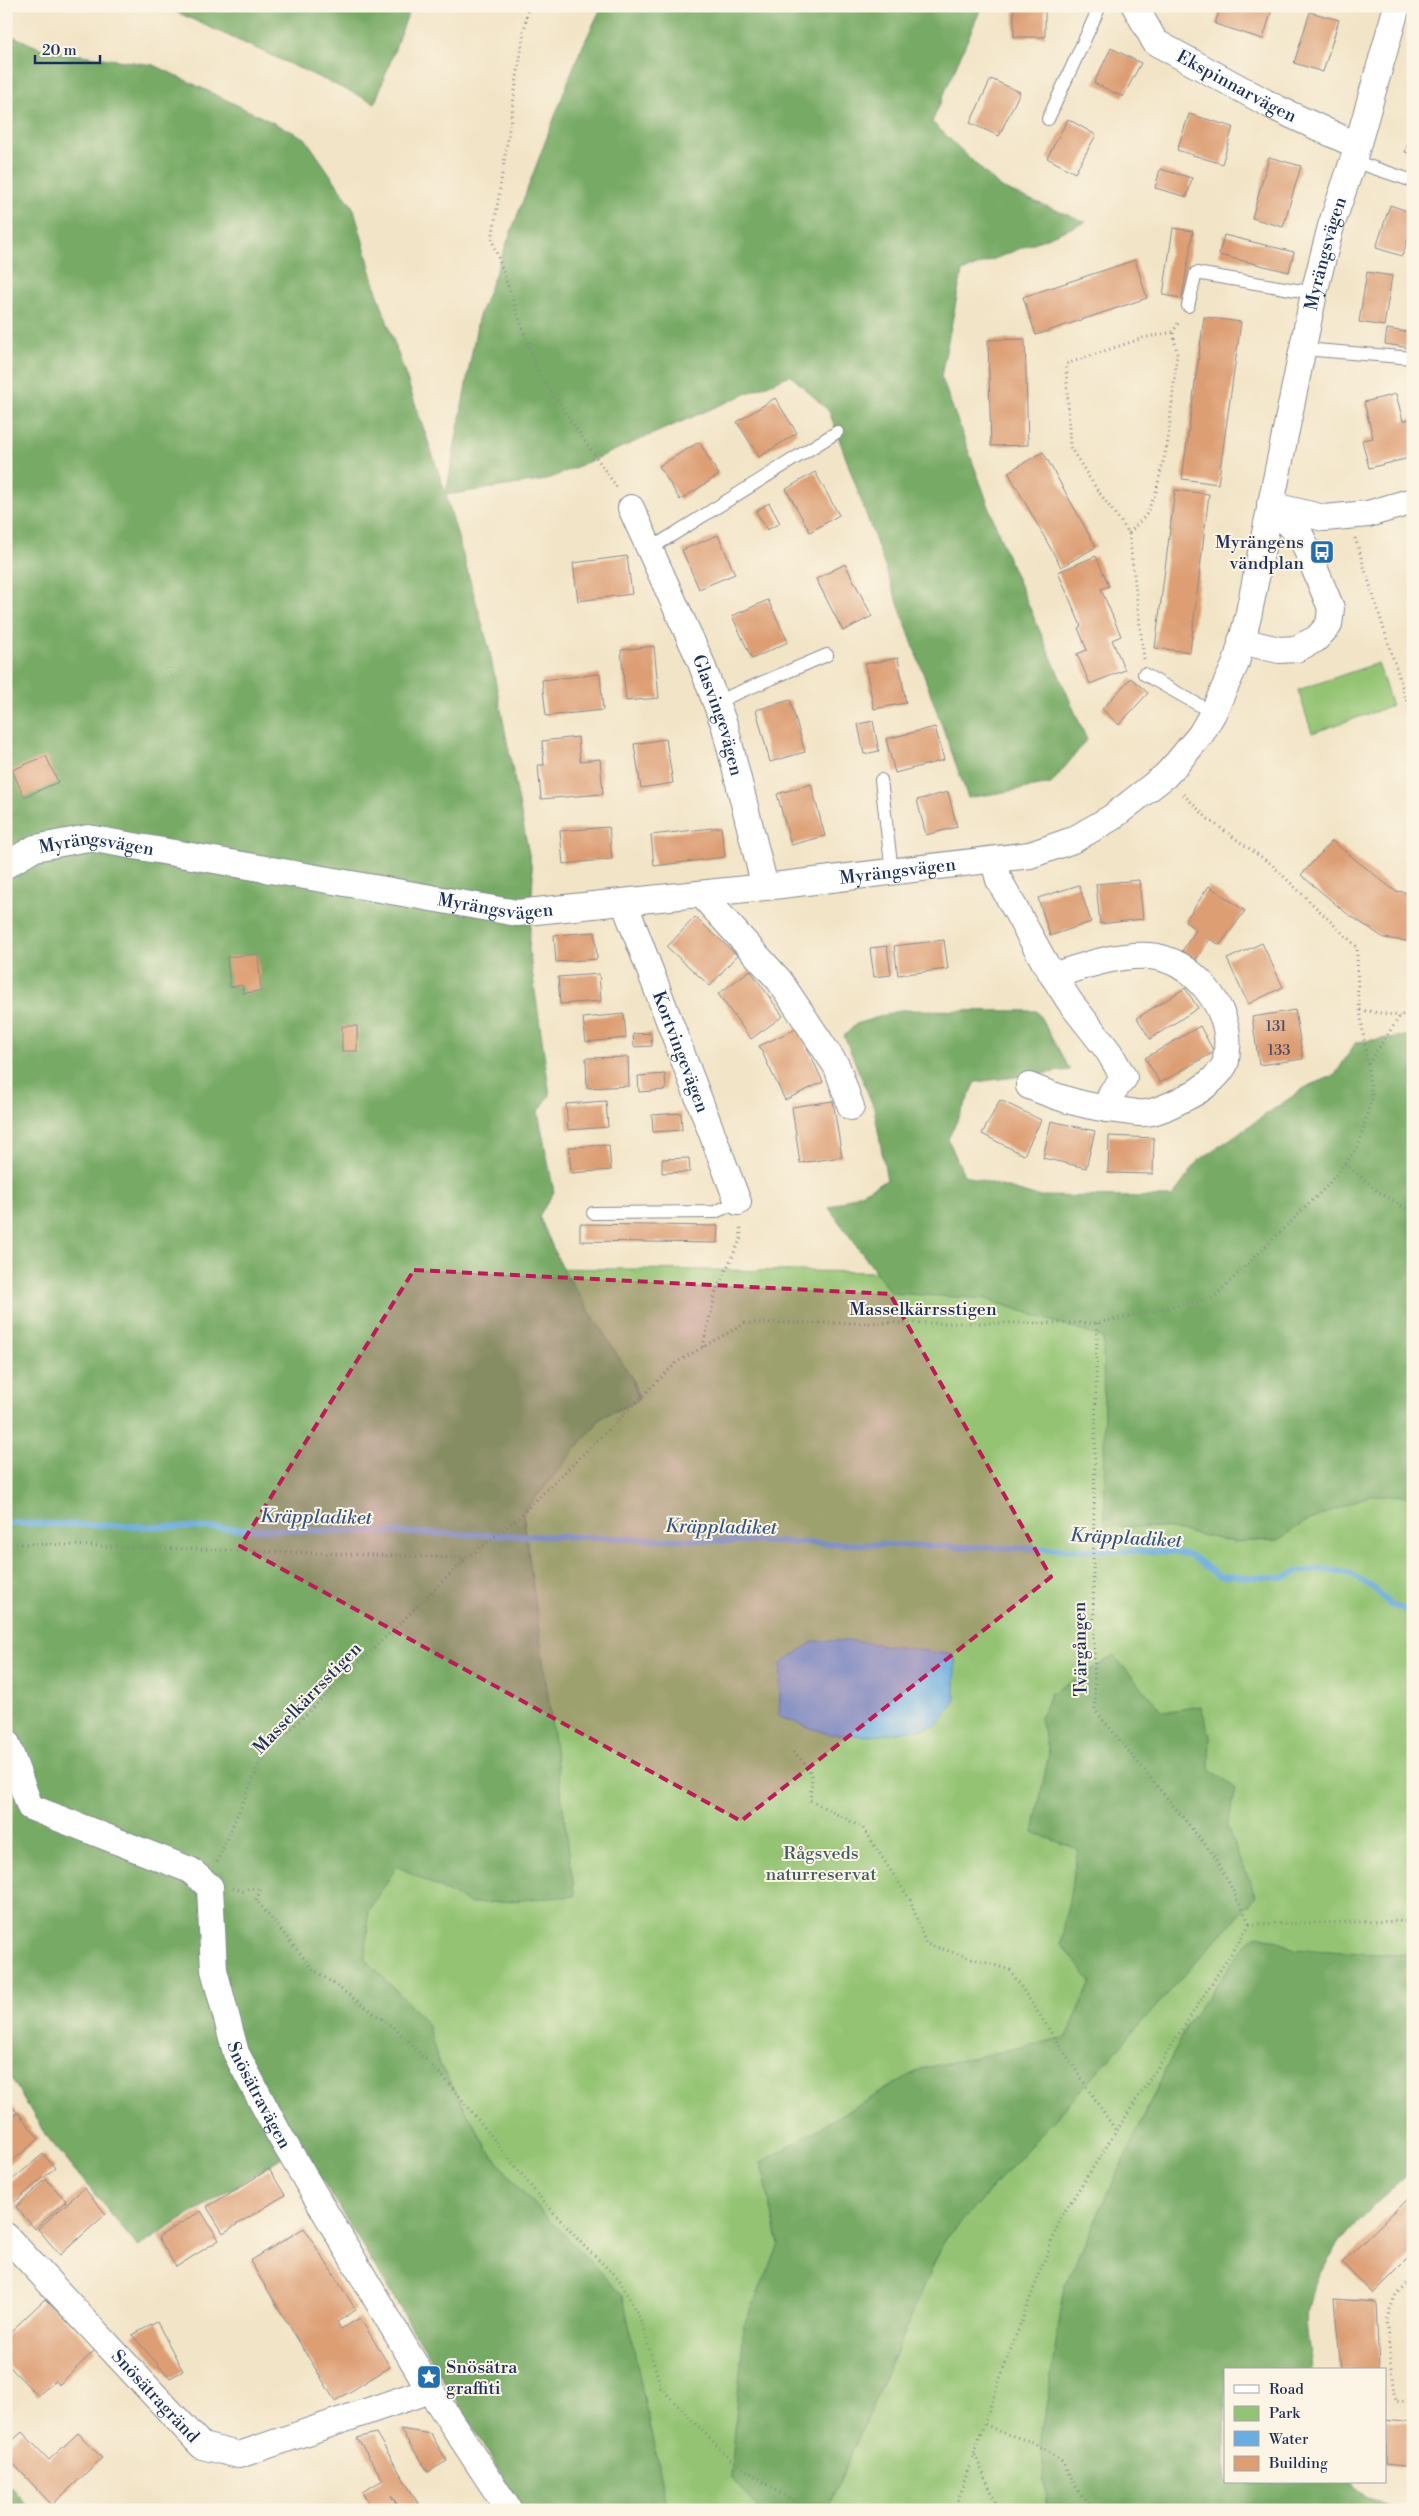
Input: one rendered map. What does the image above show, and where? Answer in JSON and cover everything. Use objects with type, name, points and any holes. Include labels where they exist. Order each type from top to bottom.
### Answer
[{"type":"street","name":"Ekspinnarvägen","points":[[1135,6],[1155,42],[1355,153]]},
{"type":"street","name":"Myrängsvägen","points":[[6,865],[35,848],[88,838],[517,913],[765,887],[1030,856],[1073,840],[1111,818],[1165,776],[1201,734],[1236,663],[1314,292],[1331,226],[1355,153],[1397,6]]},
{"type":"street","points":[[1270,505],[1324,518],[1368,514],[1413,501]]},
{"type":"street","points":[[1241,640],[1279,650],[1296,648],[1316,639],[1329,625],[1331,608],[1301,536],[1270,505]]},
{"type":"street","name":"Glasvingevägen","points":[[632,508],[679,612],[716,702],[747,809],[765,887]]},
{"type":"street","points":[[994,861],[999,880],[1053,976],[1109,1052],[1124,1078],[1112,1092],[1106,1109]]},
{"type":"street","points":[[701,894],[779,980],[837,1067],[851,1106]]},
{"type":"street","name":"Kortvingevägen","points":[[624,902],[738,1202]]},
{"type":"street","points":[[1029,1086],[1071,1103],[1145,1113],[1167,1106],[1200,1091],[1225,1063],[1228,1042],[1223,1017],[1212,998],[1197,979],[1176,964],[1150,956],[1087,965],[1053,976]]},
{"type":"street","points":[[6,1741],[30,1807],[190,1870],[210,1887]]},
{"type":"street","name":"Snösätravägen","points":[[210,1887],[214,1970],[236,2053],[280,2134],[430,2390],[509,2510]]},
{"type":"street","name":"Snösätragränd","points":[[6,2236],[202,2446],[239,2455],[430,2390]]},
{"type":"lane","points":[[1048,119],[1100,6]]},
{"type":"lane","points":[[1355,153],[1413,180]]},
{"type":"lane","points":[[1188,306],[1196,273],[1314,292]]},
{"type":"lane","points":[[1303,350],[1413,358]]},
{"type":"lane","points":[[650,549],[837,432]]},
{"type":"lane","points":[[716,702],[827,655]]},
{"type":"lane","points":[[1144,674],[1213,713]]},
{"type":"lane","points":[[881,780],[892,872]]},
{"type":"lane","points":[[593,1213],[716,1212],[738,1202]]},
{"type":"path","points":[[528,6],[492,240],[539,376],[632,508]]},
{"type":"path","points":[[1129,534],[1146,515],[1156,492],[1168,441],[1177,353],[1173,332],[1188,306]]},
{"type":"path","points":[[1144,674],[1129,534],[1098,491],[1070,447],[1066,364],[1142,338],[1173,332]]},
{"type":"path","points":[[1348,517],[1413,721]]},
{"type":"path","name":"Masselkärrsstigen","points":[[210,1887],[218,1859],[263,1756],[467,1558],[517,1519],[677,1362],[745,1323],[1097,1323],[1213,1298],[1327,1186],[1358,1147],[1372,1097],[1360,1010],[1357,947],[1271,864],[1208,819],[1165,776]]},
{"type":"path","points":[[1360,1010],[1400,1016]]},
{"type":"path","points":[[1368,1064],[1400,1016],[1413,1010]]},
{"type":"path","points":[[1345,1164],[1379,1192],[1413,1213]]},
{"type":"path","points":[[702,1348],[716,1291],[741,1238],[738,1202]]},
{"type":"path","name":"Tvärgången","points":[[1097,1323],[1093,1567],[1095,1710],[1216,1858],[1250,1924]]},
{"type":"path","points":[[6,1543],[467,1558]]},
{"type":"path","points":[[793,1752],[808,1766],[812,1775],[810,1800],[862,1828],[910,1900],[926,1944],[1010,1970],[1116,2131]]},
{"type":"path","points":[[210,1887],[228,1886],[243,1891],[250,1888],[262,1889],[256,1900],[313,1969],[397,2030],[449,2083],[538,2195],[584,2246],[619,2279],[641,2321],[661,2388],[730,2459],[806,2510]]},
{"type":"path","points":[[954,2510],[1061,2217],[1250,1924],[1413,1920]]},
{"type":"path","points":[[1413,2277],[1396,2294],[1386,2320],[1396,2401],[1413,2404]]},
{"type":"path","points":[[985,2424],[1000,2432],[1033,2442],[1062,2460],[1079,2492],[1094,2510]]},
{"type":"path","points":[[974,2455],[999,2510]]},
{"type":"highlighted area","points":[[414,1270],[890,1294],[1051,1577],[741,1821],[240,1546]]},
{"type":"green space","points":[[163,6],[411,6],[375,103]]},
{"type":"green space","points":[[602,6],[982,6],[932,122],[1001,188],[1086,222],[962,272],[941,376],[1006,553],[1087,740],[1051,784],[968,798],[829,411],[790,375],[546,480],[446,495],[489,648],[533,875],[529,949],[550,1095],[538,1112],[554,1192],[539,1216],[562,1268],[632,1378],[639,1400],[602,1417],[523,1513],[575,1896],[471,1904],[397,1866],[368,1911],[366,1959],[427,2023],[438,2061],[488,2149],[519,2188],[623,2296],[667,2510],[523,2510],[301,2145],[138,2247],[45,2134],[6,2069],[6,33],[44,50],[154,65],[305,138],[354,209],[376,289],[446,494],[478,319],[577,58]]},
{"type":"green space","points":[[1378,663],[1392,706],[1312,733],[1298,690]]},
{"type":"green space","points":[[900,1010],[1037,1011],[1070,1070],[976,1082],[948,1139],[964,1175],[1035,1196],[1172,1197],[1198,1161],[1306,1087],[1335,1075],[1356,1042],[1413,1035],[1413,1496],[1370,1495],[1305,1522],[1278,1540],[1234,1542],[1165,1528],[1105,1526],[1103,1338],[986,1299],[891,1293],[829,1208],[887,1180],[874,1108],[844,1036],[856,1024]]},
{"type":"green space","name":"Rågsveds naturreservat","points":[[6,1262],[1413,1278],[1413,2155],[1394,2169],[1292,2309],[1227,2368],[1224,2368],[1224,2484],[1231,2484],[1308,2510],[523,2510],[301,2145],[138,2247],[45,2134],[6,2069]]},
{"type":"green space","points":[[1114,1656],[1163,1712],[1201,1706],[1210,1736],[1209,1768],[1236,1789],[1227,1828],[1256,1896],[944,2241],[827,2510],[760,2510],[731,2477],[744,2325],[779,2245],[761,2163],[920,2069],[1067,2037],[1091,1982],[1061,1944],[1078,1849],[1033,1833],[1049,1753],[1040,1719],[1050,1694]]},
{"type":"green space","points":[[1260,1934],[1295,1949],[1413,1956],[1413,2170],[1364,2215],[1335,2249],[1323,2268],[1314,2287],[1306,2315],[1312,2368],[1224,2368],[1224,2484],[1352,2484],[1354,2488],[1389,2508],[1388,2510],[1047,2510],[1040,2445],[1065,2285],[1186,2026],[1251,1938]]},
{"type":"green space","points":[[6,2482],[32,2510],[6,2510]]},
{"type":"water","points":[[814,1641],[854,1641],[955,1655],[955,1701],[937,1726],[873,1736],[828,1734],[779,1717],[781,1664]]},
{"type":"building","points":[[1014,6],[1045,6],[1045,37],[1014,37]]},
{"type":"building","points":[[1221,6],[1273,6],[1263,39],[1215,24]]},
{"type":"building","points":[[1310,12],[1339,20],[1323,72],[1294,63]]},
{"type":"building","points":[[1111,48],[1141,63],[1123,97],[1094,83]]},
{"type":"building","points":[[991,79],[1020,92],[999,136],[970,123]]},
{"type":"building","points":[[1189,114],[1233,127],[1222,164],[1177,150]]},
{"type":"building","points":[[1068,119],[1096,135],[1075,173],[1047,158]]},
{"type":"building","points":[[1413,130],[1413,154],[1405,152]]},
{"type":"building","points":[[1269,157],[1301,166],[1283,227],[1252,218]]},
{"type":"building","points":[[1160,169],[1192,178],[1187,197],[1155,188]]},
{"type":"building","points":[[1390,205],[1413,213],[1413,225],[1402,256],[1376,248]]},
{"type":"building","points":[[1173,228],[1193,231],[1182,298],[1163,295]]},
{"type":"building","points":[[1224,235],[1294,252],[1289,272],[1219,255]]},
{"type":"building","points":[[1135,260],[1147,298],[1036,335],[1023,297]]},
{"type":"building","points":[[1367,272],[1392,276],[1384,326],[1359,322]]},
{"type":"building","points":[[1204,317],[1241,322],[1218,484],[1182,479]]},
{"type":"building","points":[[1387,329],[1413,333],[1411,348],[1385,344]]},
{"type":"building","points":[[1025,339],[1028,445],[991,446],[988,340]]},
{"type":"building","points":[[1396,394],[1403,421],[1413,418],[1413,457],[1369,468],[1362,440],[1373,438],[1364,402]]},
{"type":"building","points":[[775,398],[797,433],[759,457],[737,422]]},
{"type":"building","points":[[699,442],[719,475],[680,500],[659,466]]},
{"type":"building","points":[[1043,452],[1096,547],[1061,567],[1008,472]]},
{"type":"building","points":[[815,472],[839,515],[810,532],[786,489]]},
{"type":"building","points":[[1175,490],[1209,494],[1190,652],[1155,648]]},
{"type":"building","points":[[769,503],[780,523],[767,530],[756,511]]},
{"type":"building","points":[[718,535],[735,574],[699,589],[682,550]]},
{"type":"building","points":[[627,556],[632,594],[578,601],[573,563]]},
{"type":"building","points":[[1096,556],[1109,586],[1101,589],[1121,636],[1112,640],[1125,670],[1090,684],[1077,654],[1087,650],[1078,628],[1081,626],[1058,572]]},
{"type":"building","points":[[845,564],[872,616],[843,631],[816,579]]},
{"type":"building","points":[[768,600],[788,642],[752,659],[732,616]]},
{"type":"building","points":[[654,646],[659,698],[626,701],[621,650]]},
{"type":"building","points":[[898,658],[906,703],[874,709],[865,664]]},
{"type":"building","points":[[600,674],[603,710],[546,716],[542,680]]},
{"type":"building","points":[[1131,678],[1148,693],[1119,725],[1102,709]]},
{"type":"building","points":[[790,700],[805,752],[770,762],[756,710]]},
{"type":"building","points":[[873,721],[879,751],[864,754],[858,724]]},
{"type":"building","points":[[935,727],[944,760],[895,773],[886,739]]},
{"type":"building","points":[[578,737],[580,761],[600,759],[603,794],[541,799],[538,765],[544,765],[542,741]]},
{"type":"building","points":[[666,739],[673,783],[641,788],[634,744]]},
{"type":"building","points":[[46,756],[58,782],[24,797],[12,770]]},
{"type":"building","points":[[811,784],[825,836],[791,845],[777,794]]},
{"type":"building","points":[[948,792],[957,827],[926,835],[917,800]]},
{"type":"building","points":[[609,827],[612,859],[563,864],[560,831]]},
{"type":"building","points":[[721,827],[725,857],[654,866],[651,835]]},
{"type":"building","points":[[1332,841],[1395,891],[1413,893],[1413,942],[1384,938],[1345,912],[1301,875]]},
{"type":"building","points":[[1139,880],[1143,919],[1100,924],[1096,884]]},
{"type":"building","points":[[1079,885],[1091,922],[1050,936],[1038,898]]},
{"type":"building","points":[[1209,886],[1245,911],[1220,945],[1210,939],[1195,961],[1182,951],[1196,930],[1185,921]]},
{"type":"building","points":[[695,917],[737,955],[710,986],[667,947]]},
{"type":"building","points":[[595,932],[597,959],[556,962],[554,935]]},
{"type":"building","points":[[944,940],[948,969],[898,975],[894,946]]},
{"type":"building","points":[[1262,943],[1283,987],[1248,1004],[1227,959]]},
{"type":"building","points":[[887,946],[891,975],[874,977],[870,948]]},
{"type":"building","points":[[258,954],[261,991],[243,993],[242,985],[230,987],[227,957]]},
{"type":"building","points":[[750,970],[783,1016],[751,1039],[718,994]]},
{"type":"building","points":[[599,974],[601,1001],[560,1004],[558,977]]},
{"type":"building","points":[[1185,988],[1198,1008],[1150,1039],[1137,1018]]},
{"type":"building","points":[[1295,1010],[1303,1059],[1259,1065],[1252,1017]]},
{"type":"building","points":[[624,1014],[626,1038],[586,1042],[583,1018]]},
{"type":"building","points":[[342,1026],[357,1026],[357,1051],[342,1051]]},
{"type":"building","points":[[1200,1026],[1214,1052],[1160,1083],[1145,1058]]},
{"type":"building","points":[[798,1028],[823,1082],[785,1100],[759,1046]]},
{"type":"building","points":[[651,1033],[652,1046],[634,1047],[633,1034]]},
{"type":"building","points":[[628,1057],[629,1086],[587,1088],[586,1058]]},
{"type":"building","points":[[665,1074],[666,1090],[639,1092],[638,1076]]},
{"type":"building","points":[[1000,1100],[1041,1120],[1024,1155],[982,1134]]},
{"type":"building","points":[[606,1101],[608,1127],[568,1130],[566,1104]]},
{"type":"building","points":[[833,1101],[842,1157],[800,1163],[792,1107]]},
{"type":"building","points":[[681,1113],[682,1130],[653,1132],[652,1115]]},
{"type":"building","points":[[1051,1121],[1095,1131],[1086,1168],[1043,1158]]},
{"type":"building","points":[[1109,1136],[1154,1138],[1153,1174],[1108,1173]]},
{"type":"building","points":[[609,1145],[611,1170],[571,1173],[569,1147]]},
{"type":"building","points":[[689,1158],[690,1172],[662,1173],[662,1159]]},
{"type":"building","points":[[580,1224],[718,1226],[717,1243],[580,1241]]},
{"type":"building","points":[[6,2100],[17,2112],[6,2121]]},
{"type":"building","points":[[18,2113],[39,2139],[6,2166],[6,2123]]},
{"type":"building","points":[[43,2154],[55,2168],[12,2204],[6,2197],[6,2185]]},
{"type":"building","points":[[269,2169],[285,2195],[223,2233],[207,2207]]},
{"type":"building","points":[[46,2179],[66,2201],[35,2229],[16,2207]]},
{"type":"building","points":[[84,2188],[106,2214],[60,2255],[38,2229]]},
{"type":"building","points":[[1413,2193],[1413,2254],[1373,2294],[1342,2263]]},
{"type":"building","points":[[201,2211],[219,2240],[176,2267],[158,2237]]},
{"type":"building","points":[[304,2228],[356,2310],[337,2322],[341,2329],[360,2318],[390,2367],[335,2401],[250,2261]]},
{"type":"building","points":[[45,2299],[95,2350],[59,2385],[55,2380],[38,2396],[6,2363],[6,2336]]},
{"type":"building","points":[[1334,2299],[1376,2302],[1379,2368],[1341,2368]]},
{"type":"building","points":[[157,2322],[183,2371],[170,2378],[132,2335]]},
{"type":"building","points":[[1386,2420],[1413,2423],[1413,2467],[1386,2464]]},
{"type":"building","points":[[400,2429],[431,2434],[447,2461],[428,2472]]},
{"type":"building","points":[[22,2432],[49,2460],[78,2433],[102,2458],[52,2505],[6,2456],[6,2446]]},
{"type":"building","points":[[376,2433],[422,2510],[401,2510],[391,2495],[399,2510],[372,2510],[362,2492],[383,2480],[357,2438]]},
{"type":"waterway","name":"Kräppladiket","points":[[6,1523],[1176,1552],[1190,1555],[1219,1576],[1283,1578],[1297,1572],[1328,1569],[1351,1574],[1374,1588],[1390,1605],[1413,1612]]},
{"type":"place","name":"Myrängens vändplan","points":[[1322,552]]},
{"type":"place","name":"Snösätra graffiti","points":[[429,2377]]}]
